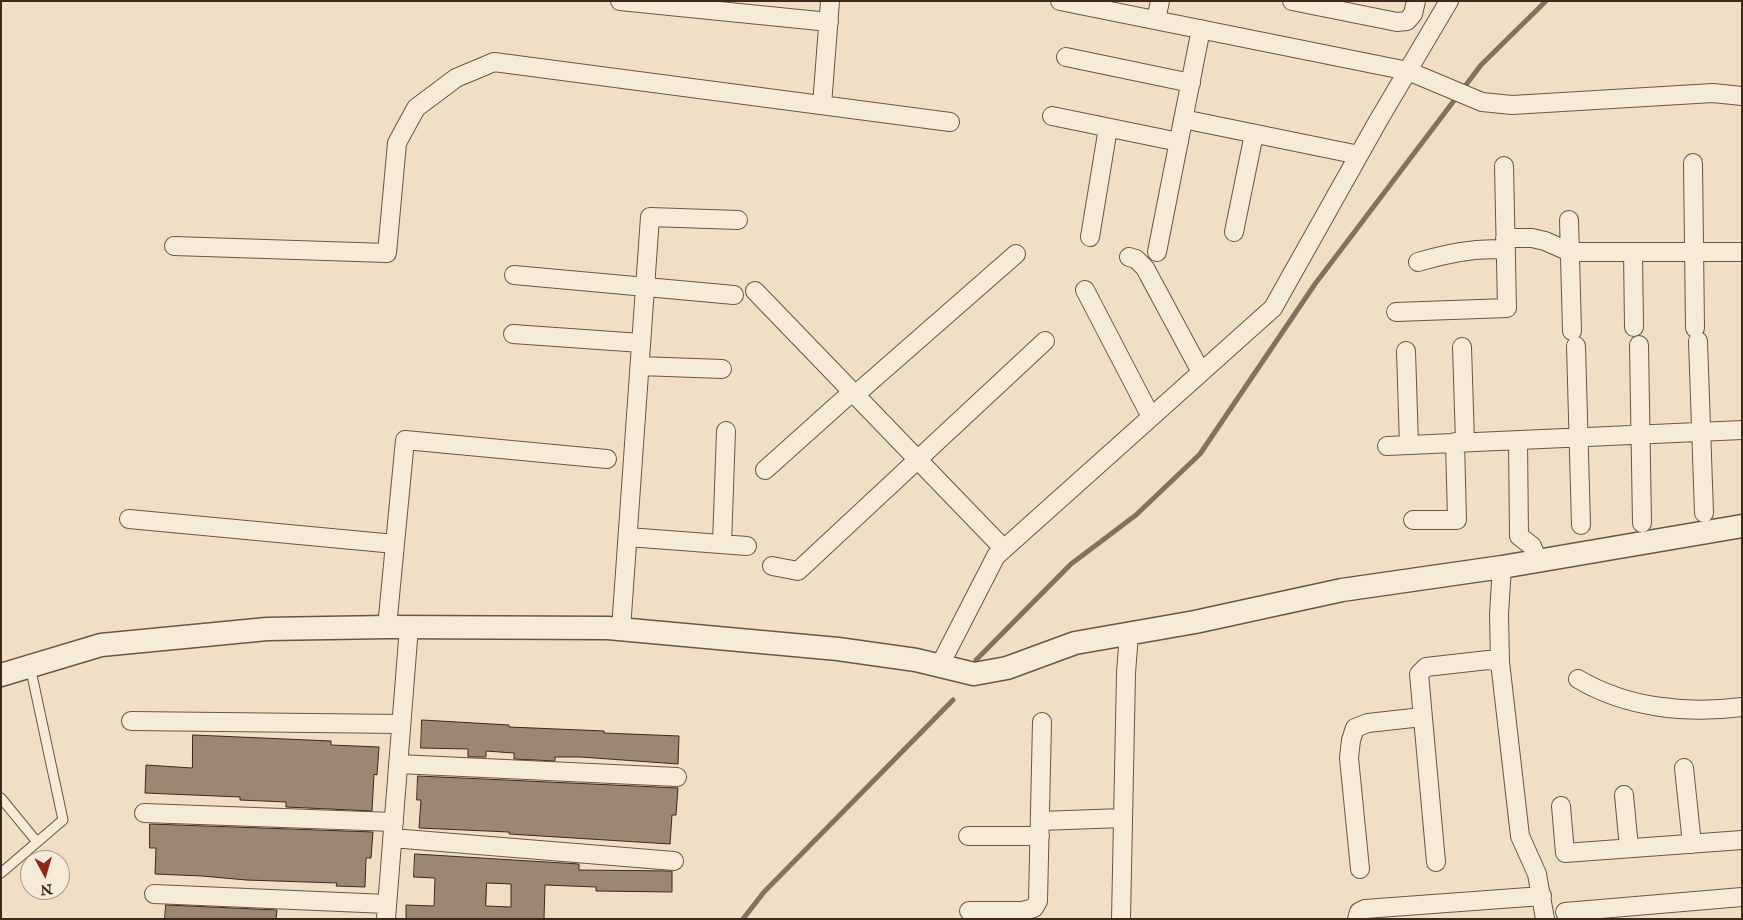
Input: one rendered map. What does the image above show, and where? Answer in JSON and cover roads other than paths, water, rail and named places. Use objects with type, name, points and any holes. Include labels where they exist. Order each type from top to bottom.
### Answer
[{"type":"street","points":[[620,1],[829,22]]},
{"type":"street","points":[[822,105],[830,1]]},
{"type":"street","points":[[1060,1],[1408,71],[1482,102],[1512,105],[1713,92],[1742,96]]},
{"type":"street","points":[[1156,20],[1160,1]]},
{"type":"street","points":[[1292,1],[1397,22],[1407,21],[1413,14],[1416,1]]},
{"type":"street","points":[[940,665],[996,556],[1273,308],[1449,1]]},
{"type":"street","points":[[1157,252],[1201,29]]},
{"type":"street","points":[[1066,57],[1191,83]]},
{"type":"street","points":[[174,246],[387,253],[397,142],[416,108],[456,78],[494,62],[950,122]]},
{"type":"street","points":[[1052,116],[1179,142]]},
{"type":"street","points":[[1184,119],[1360,154]]},
{"type":"street","points":[[1090,237],[1108,128]]},
{"type":"street","points":[[1234,232],[1254,134]]},
{"type":"street","points":[[1693,163],[1696,335],[1704,513]]},
{"type":"street","points":[[1396,312],[1507,308],[1504,166]]},
{"type":"street","points":[[621,629],[650,217],[738,220]]},
{"type":"street","points":[[1569,220],[1581,526]]},
{"type":"street","points":[[1418,262],[1445,254],[1494,249],[1532,238],[1545,241],[1570,252],[1742,252]]},
{"type":"street","points":[[1633,252],[1634,327]]},
{"type":"street","points":[[765,470],[1016,254]]},
{"type":"street","points":[[1129,257],[1136,259],[1145,268],[1192,352],[1201,372]]},
{"type":"street","points":[[514,275],[734,295]]},
{"type":"street","points":[[1085,290],[1151,417]]},
{"type":"street","points":[[755,291],[1004,549]]},
{"type":"street","points":[[513,334],[641,343]]},
{"type":"street","points":[[772,566],[798,570],[1045,341]]},
{"type":"street","points":[[1639,345],[1642,523]]},
{"type":"street","points":[[1413,520],[1457,520],[1462,347]]},
{"type":"street","points":[[1406,351],[1409,444]]},
{"type":"street","points":[[640,366],[722,369]]},
{"type":"street","points":[[1387,446],[1742,430]]},
{"type":"street","points":[[722,544],[726,431]]},
{"type":"street","points":[[154,894],[386,911],[401,724],[395,544],[405,440],[607,459]]},
{"type":"street","points":[[1518,440],[1519,536],[1532,546],[1538,561]]},
{"type":"street","points":[[130,519],[395,544]]},
{"type":"street","points":[[1,675],[101,645],[267,629],[398,627],[621,629],[838,648],[916,660],[974,674],[1007,668],[1075,643],[1195,622],[1342,590],[1502,567],[1742,526]]},
{"type":"street","points":[[628,537],[747,546]]},
{"type":"street","points":[[1502,567],[1499,614],[1500,662],[1520,836],[1537,874],[1545,919]]},
{"type":"street","points":[[1121,919],[1126,673],[1129,634]]},
{"type":"street","points":[[1436,862],[1419,674],[1426,667],[1488,660],[1500,662]]},
{"type":"street","points":[[1578,679],[1590,686],[1647,706],[1712,711],[1742,708]]},
{"type":"street","points":[[1360,868],[1349,758],[1351,740],[1355,728],[1368,722],[1422,717]]},
{"type":"street","points":[[132,721],[401,724]]},
{"type":"street","points":[[969,911],[1022,911],[1034,908],[1038,900],[1042,722]]},
{"type":"street","points":[[398,764],[677,777]]},
{"type":"street","points":[[1684,768],[1692,844]]},
{"type":"street","points":[[1624,795],[1629,848]]},
{"type":"street","points":[[1561,806],[1565,853],[1742,840]]},
{"type":"street","points":[[144,813],[393,830],[674,861]]},
{"type":"street","points":[[968,836],[1123,818]]},
{"type":"street","points":[[1357,919],[1359,912],[1365,909],[1423,912],[1542,896]]},
{"type":"street","points":[[1565,912],[1742,896]]},
{"type":"lane","points":[[1,873],[63,820],[30,666]]},
{"type":"lane","points":[[1,798],[38,842]]},
{"type":"waterway","points":[[976,660],[1071,564],[1136,515],[1200,454],[1315,284],[1481,65],[1546,1]]},
{"type":"waterway","points":[[743,919],[764,892],[953,700]]}]
